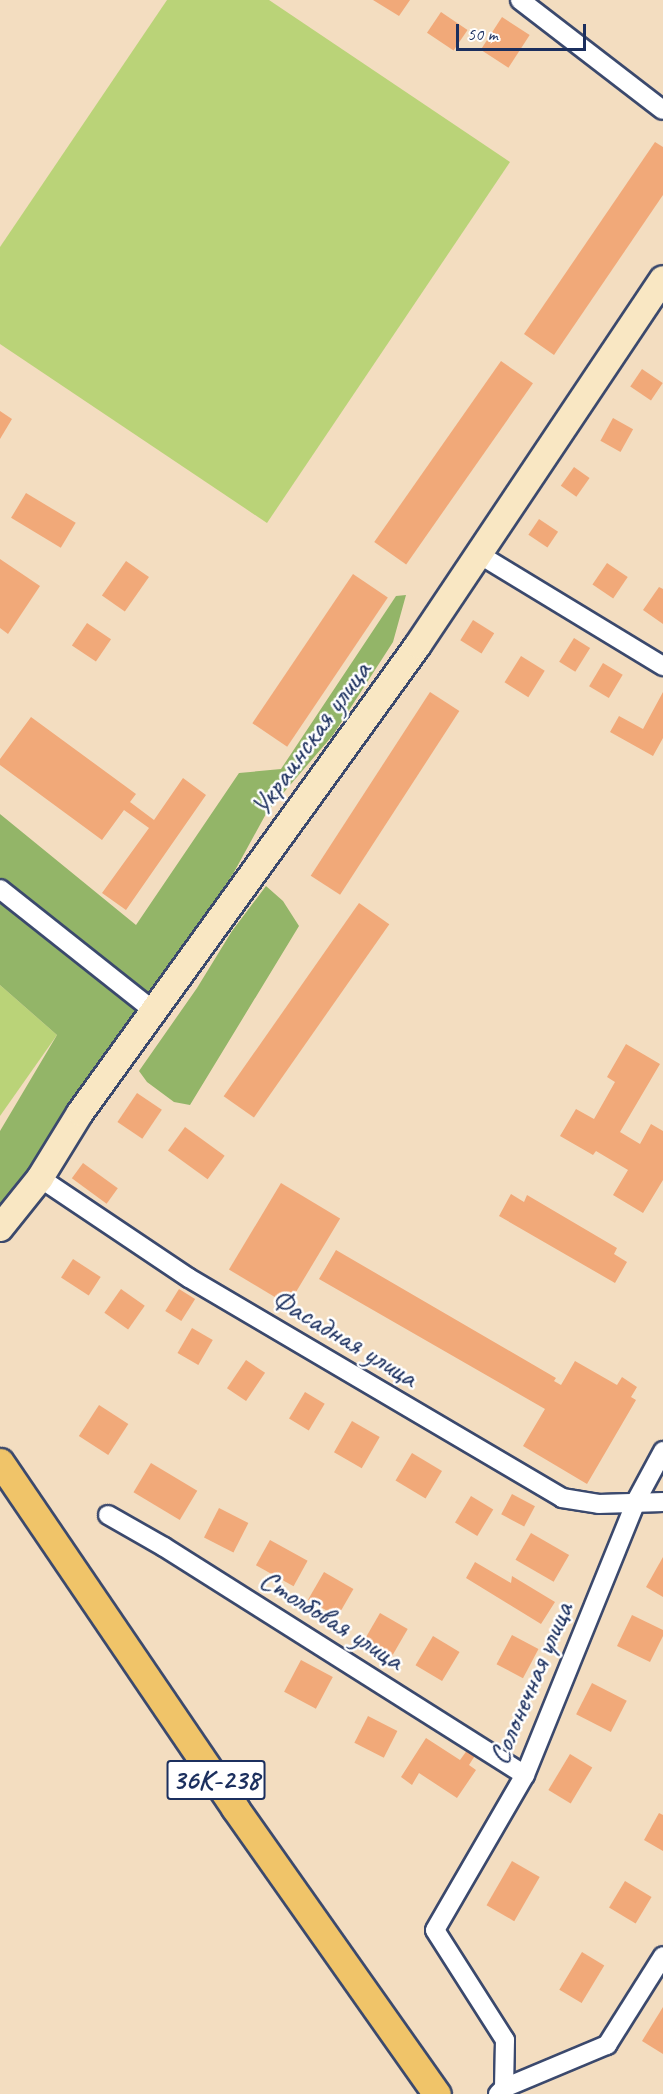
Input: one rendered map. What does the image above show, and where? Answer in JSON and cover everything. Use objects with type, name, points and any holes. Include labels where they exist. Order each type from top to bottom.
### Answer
[{"type":"main road","name":"Украинская улица","points":[[0,1228],[40,1178],[80,1113],[418,645],[477,553],[663,279]]},
{"type":"main road","name":"36К-238","points":[[0,1462],[228,1798],[437,2094]]},
{"type":"street","points":[[520,0],[663,110]]},
{"type":"street","points":[[477,553],[663,666]]},
{"type":"street","points":[[0,889],[154,1011]]},
{"type":"street","name":"Фасадная улица","points":[[40,1178],[189,1278],[562,1498],[599,1504],[636,1501],[663,1502]]},
{"type":"street","name":"Солонечная улица","points":[[501,2091],[505,2040],[435,1930],[525,1775],[636,1501],[663,1451]]},
{"type":"street","name":"Столбовая улица","points":[[108,1515],[164,1547],[525,1775]]},
{"type":"street","points":[[501,2091],[607,2044],[663,1956]]},
{"type":"green space","points":[[167,0],[269,0],[510,162],[267,523],[0,344],[0,247]]},
{"type":"green space","points":[[406,595],[393,642],[333,735],[267,812],[233,874],[0,1216],[0,1131],[57,1035],[0,985],[0,814],[136,925],[239,773],[281,769],[396,596]]},
{"type":"green space","points":[[266,886],[283,901],[299,926],[190,1105],[174,1102],[147,1082],[139,1071],[197,988],[232,931]]},
{"type":"green space","points":[[0,985],[57,1035],[0,1116]]},
{"type":"building","points":[[373,0],[410,0],[399,16]]},
{"type":"building","points":[[441,12],[468,30],[454,51],[427,33]]},
{"type":"building","points":[[502,17],[530,35],[508,68],[481,50]]},
{"type":"building","points":[[655,142],[663,147],[663,195],[554,355],[524,334]]},
{"type":"building","points":[[501,361],[533,383],[406,564],[374,542]]},
{"type":"building","points":[[642,369],[663,383],[651,400],[630,386]]},
{"type":"building","points":[[0,411],[12,419],[0,439]]},
{"type":"building","points":[[613,418],[633,429],[621,452],[600,441]]},
{"type":"building","points":[[574,467],[590,478],[576,497],[561,486]]},
{"type":"building","points":[[26,493],[76,523],[61,548],[11,518]]},
{"type":"building","points":[[539,519],[558,532],[547,548],[528,535]]},
{"type":"building","points":[[0,559],[40,586],[8,634],[0,628]]},
{"type":"building","points":[[126,561],[149,577],[125,611],[102,595]]},
{"type":"building","points":[[607,563],[628,577],[613,599],[592,585]]},
{"type":"building","points":[[353,574],[388,597],[287,747],[252,723]]},
{"type":"building","points":[[659,587],[663,589],[663,624],[643,610]]},
{"type":"building","points":[[473,620],[494,633],[481,654],[460,640]]},
{"type":"building","points":[[87,623],[111,639],[96,662],[72,645]]},
{"type":"building","points":[[574,638],[590,648],[575,672],[559,662]]},
{"type":"building","points":[[521,656],[545,671],[528,697],[505,682]]},
{"type":"building","points":[[603,663],[623,675],[609,698],[589,686]]},
{"type":"building","points":[[430,692],[459,711],[340,895],[311,876]]},
{"type":"building","points":[[663,692],[663,738],[653,756],[610,732],[619,716],[643,729]]},
{"type":"building","points":[[31,717],[136,794],[130,802],[154,820],[183,778],[206,795],[126,910],[102,893],[149,828],[124,810],[102,840],[0,765],[0,759]]},
{"type":"building","points":[[359,903],[389,924],[254,1118],[224,1096]]},
{"type":"building","points":[[626,1044],[660,1064],[620,1132],[640,1144],[651,1124],[663,1131],[663,1180],[643,1213],[613,1195],[628,1170],[596,1151],[593,1155],[560,1136],[576,1109],[594,1119],[615,1082],[607,1077]]},
{"type":"building","points":[[137,1093],[162,1110],[142,1139],[117,1122]]},
{"type":"building","points":[[185,1127],[225,1156],[208,1179],[168,1150]]},
{"type":"building","points":[[83,1163],[118,1188],[107,1204],[72,1178]]},
{"type":"building","points":[[281,1183],[340,1219],[288,1305],[229,1270]]},
{"type":"building","points":[[511,1194],[524,1202],[527,1195],[617,1248],[614,1254],[627,1262],[615,1283],[499,1216]]},
{"type":"building","points":[[336,1250],[556,1378],[554,1381],[561,1385],[575,1361],[617,1385],[622,1377],[637,1387],[631,1397],[636,1400],[587,1484],[523,1446],[545,1409],[319,1279]]},
{"type":"building","points":[[73,1259],[101,1277],[89,1295],[61,1277]]},
{"type":"building","points":[[121,1289],[145,1306],[128,1329],[104,1313]]},
{"type":"building","points":[[179,1289],[195,1299],[181,1321],[165,1311]]},
{"type":"building","points":[[192,1328],[213,1340],[198,1365],[178,1353]]},
{"type":"building","points":[[246,1360],[265,1373],[246,1401],[227,1388]]},
{"type":"building","points":[[305,1392],[325,1404],[309,1430],[289,1419]]},
{"type":"building","points":[[99,1405],[128,1424],[108,1455],[79,1436]]},
{"type":"building","points":[[352,1421],[380,1437],[362,1468],[334,1452]]},
{"type":"building","points":[[412,1453],[442,1471],[426,1498],[396,1480]]},
{"type":"building","points":[[151,1463],[197,1491],[180,1520],[133,1492]]},
{"type":"building","points":[[512,1494],[535,1506],[524,1527],[501,1514]]},
{"type":"building","points":[[471,1496],[493,1509],[477,1536],[455,1523]]},
{"type":"building","points":[[219,1508],[248,1523],[233,1552],[204,1537]]},
{"type":"building","points":[[531,1533],[569,1555],[554,1582],[516,1560]]},
{"type":"building","points":[[270,1540],[308,1561],[294,1586],[256,1565]]},
{"type":"building","points":[[663,1557],[663,1597],[646,1587]]},
{"type":"building","points":[[475,1562],[511,1583],[512,1576],[555,1602],[541,1624],[466,1578]]},
{"type":"building","points":[[324,1572],[353,1589],[337,1617],[308,1600]]},
{"type":"building","points":[[380,1613],[408,1629],[392,1656],[365,1640]]},
{"type":"building","points":[[632,1615],[663,1630],[663,1636],[650,1662],[617,1646]]},
{"type":"building","points":[[512,1635],[538,1649],[523,1678],[497,1664]]},
{"type":"building","points":[[433,1636],[460,1652],[442,1681],[415,1665]]},
{"type":"building","points":[[301,1660],[333,1677],[316,1709],[284,1692]]},
{"type":"building","points":[[592,1683],[627,1701],[611,1732],[576,1714]]},
{"type":"building","points":[[368,1716],[397,1731],[384,1758],[354,1743]]},
{"type":"building","points":[[426,1738],[460,1760],[468,1749],[476,1754],[469,1765],[476,1770],[457,1798],[419,1773],[412,1785],[401,1777]]},
{"type":"building","points":[[570,1754],[592,1767],[571,1803],[548,1790]]},
{"type":"building","points":[[659,1813],[663,1815],[663,1851],[644,1840]]},
{"type":"building","points":[[512,1861],[540,1877],[514,1921],[486,1905]]},
{"type":"building","points":[[625,1881],[652,1897],[636,1924],[609,1908]]},
{"type":"building","points":[[582,1952],[604,1965],[582,2003],[559,1990]]},
{"type":"building","points":[[663,2007],[663,2054],[642,2041]]}]
